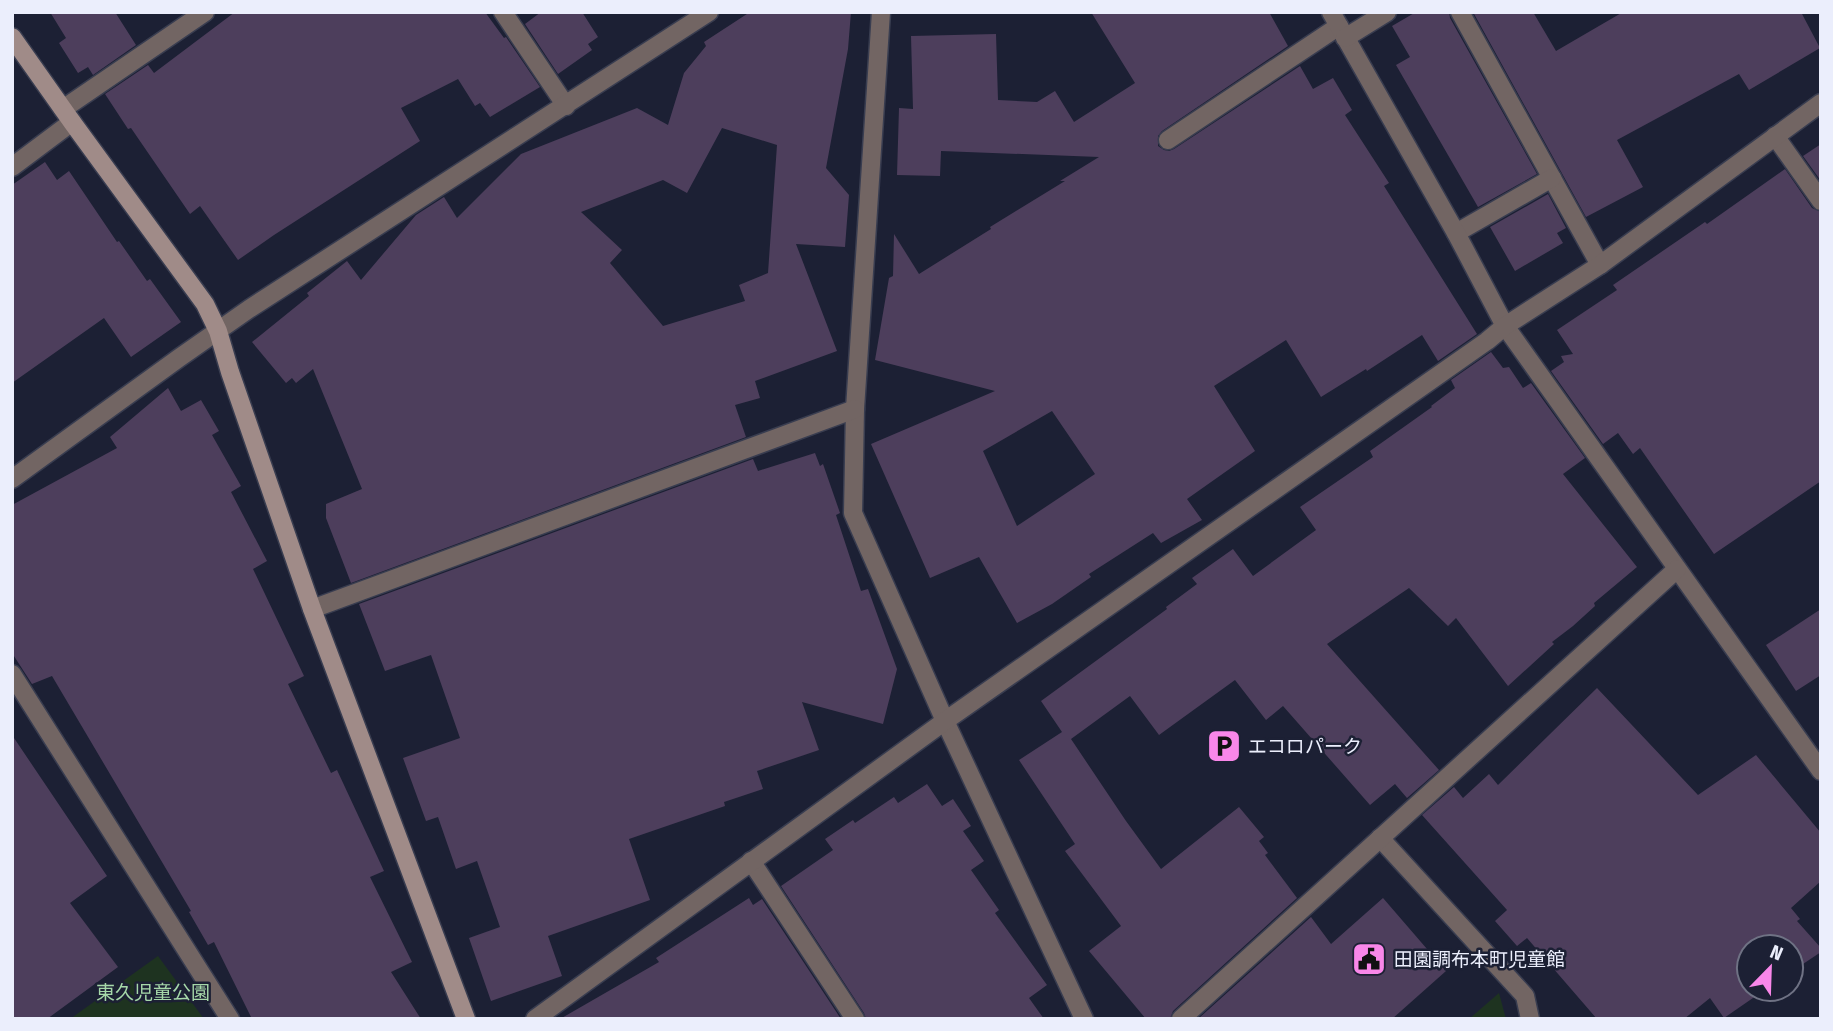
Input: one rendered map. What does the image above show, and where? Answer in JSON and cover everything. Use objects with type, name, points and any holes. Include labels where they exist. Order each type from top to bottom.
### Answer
[{"type":"street","points":[[12,167],[67,115],[205,12]]},
{"type":"street","points":[[503,12],[566,106]]},
{"type":"street","points":[[12,479],[249,309],[709,12]]},
{"type":"street","points":[[881,12],[855,409],[853,513],[945,721],[1084,1019]]},
{"type":"street","points":[[1168,140],[1338,25],[1387,12]]},
{"type":"street","points":[[1460,12],[1600,265]]},
{"type":"street","points":[[1338,25],[1506,326],[1821,771]]},
{"type":"street","points":[[12,37],[205,304],[218,331],[312,609],[466,1019]]},
{"type":"street","points":[[535,1019],[945,721],[1506,326],[1600,265],[1821,103]]},
{"type":"street","points":[[1775,136],[1821,201]]},
{"type":"street","points":[[1456,233],[1552,178]]},
{"type":"street","points":[[312,609],[855,409]]},
{"type":"street","points":[[1181,1019],[1677,569]]},
{"type":"street","points":[[12,674],[230,1019]]},
{"type":"street","points":[[1380,838],[1525,996],[1530,1019]]},
{"type":"street","points":[[751,862],[855,1019]]},
{"type":"green space","name":"東久児童公園","points":[[158,956],[204,1019],[70,1019]]},
{"type":"green space","points":[[1499,993],[1506,1019],[1469,1019]]},
{"type":"building","points":[[50,12],[115,12],[136,45],[93,75],[88,67],[78,73],[59,43],[66,38]]},
{"type":"building","points":[[235,12],[485,12],[504,38],[506,37],[540,87],[490,117],[480,103],[475,106],[458,79],[401,108],[420,141],[238,260],[200,206],[190,214],[105,94],[148,65],[154,73]]},
{"type":"building","points":[[541,12],[582,12],[598,37],[588,44],[592,50],[558,74],[525,24]]},
{"type":"building","points":[[750,12],[851,12],[848,49],[826,168],[849,195],[845,247],[796,244],[837,351],[755,381],[760,398],[735,405],[746,437],[351,583],[326,518],[326,504],[362,489],[313,369],[296,383],[292,378],[286,383],[252,342],[347,261],[361,280],[416,215],[444,197],[457,218],[521,154],[637,108],[668,125],[684,73],[706,46],[704,42]],"holes":[[[722,128],[777,145],[768,273],[739,285],[745,301],[663,326],[610,263],[622,250],[581,212],[663,180],[687,193]]]},
{"type":"building","points":[[1091,12],[1269,12],[1288,46],[1162,131],[1158,136],[1158,146],[1169,151],[1174,149],[1300,66],[1313,89],[1333,78],[1352,110],[1345,115],[1389,183],[1384,186],[1477,334],[1438,361],[1422,335],[1321,397],[1286,340],[1214,386],[1255,451],[1187,499],[1202,520],[1161,543],[1153,533],[1089,574],[1091,577],[1052,604],[1017,623],[979,557],[930,578],[871,444],[995,391],[875,360],[889,278],[893,276],[894,234],[919,274],[1099,157],[941,151],[940,176],[897,175],[899,108],[913,109],[911,36],[996,34],[998,100],[1037,102],[1055,91],[1074,122],[1135,83]],"holes":[[[1052,411],[1095,474],[1017,526],[983,451]]]},
{"type":"building","points":[[1416,12],[1449,12],[1537,174],[1478,207],[1396,65],[1410,57],[1392,26]]},
{"type":"building","points":[[1473,12],[1533,12],[1556,51],[1623,12],[1801,12],[1820,48],[1749,90],[1739,74],[1617,140],[1643,187],[1586,217]]},
{"type":"building","points":[[1821,144],[1821,181],[1803,156]]},
{"type":"building","points":[[45,162],[57,180],[69,171],[117,242],[119,241],[147,281],[150,279],[181,322],[131,357],[104,318],[12,383],[12,185]]},
{"type":"building","points":[[1785,169],[1812,208],[1821,212],[1821,481],[1714,554],[1640,448],[1633,454],[1618,433],[1603,444],[1551,371],[1564,362],[1561,356],[1573,354],[1557,330],[1617,290],[1613,285]]},
{"type":"building","points":[[1548,194],[1566,228],[1557,233],[1563,243],[1515,271],[1490,227]]},
{"type":"building","points":[[1491,352],[1503,368],[1509,367],[1523,388],[1531,383],[1585,458],[1563,474],[1637,567],[1594,603],[1595,606],[1552,642],[1554,644],[1508,686],[1456,618],[1448,626],[1409,588],[1327,644],[1439,770],[1407,798],[1395,784],[1370,805],[1283,706],[1266,720],[1235,680],[1159,735],[1130,696],[1071,739],[1161,869],[1239,807],[1264,837],[1259,841],[1268,853],[1265,855],[1297,898],[1173,1011],[1170,1019],[1146,1019],[1089,951],[1121,926],[1065,851],[1075,844],[1019,760],[1062,732],[1041,701],[1167,609],[1166,607],[1197,584],[1192,578],[1233,549],[1253,576],[1316,530],[1300,507],[1373,457],[1370,451],[1432,407],[1455,388],[1451,380]]},
{"type":"building","points":[[168,388],[181,411],[201,400],[219,431],[212,435],[241,486],[231,492],[267,561],[253,569],[304,676],[288,684],[331,773],[337,770],[384,871],[370,877],[412,962],[391,972],[421,1019],[252,1019],[214,942],[208,945],[189,912],[191,911],[52,676],[32,684],[12,653],[12,505],[117,448],[110,437]]},
{"type":"building","points":[[815,453],[820,466],[823,464],[840,513],[836,515],[861,591],[868,589],[897,669],[883,724],[802,702],[819,750],[757,771],[763,789],[724,802],[725,806],[629,839],[650,900],[548,936],[562,976],[491,1001],[469,938],[500,927],[477,861],[456,869],[438,817],[426,821],[403,758],[460,738],[431,655],[385,671],[359,604],[753,459],[758,471]]},
{"type":"building","points":[[1821,609],[1821,675],[1796,691],[1766,645]]},
{"type":"building","points":[[1597,688],[1698,795],[1756,755],[1821,833],[1821,881],[1791,908],[1800,919],[1797,921],[1821,948],[1821,952],[1805,963],[1805,933],[1735,933],[1735,1003],[1746,1003],[1724,1018],[1710,998],[1684,1019],[1597,1019],[1527,938],[1517,946],[1495,921],[1507,910],[1422,815],[1454,787],[1463,798],[1489,774],[1498,785]]},
{"type":"building","points":[[12,735],[107,876],[70,903],[118,967],[47,1019],[12,1019]]},
{"type":"building","points":[[927,784],[942,806],[953,799],[971,826],[963,831],[984,861],[971,870],[999,910],[995,913],[1047,985],[1029,998],[1044,1019],[866,1019],[781,886],[833,850],[825,839],[894,797],[898,803]]},
{"type":"building","points":[[749,898],[753,905],[762,899],[841,1019],[560,1019],[659,962],[656,958]]},
{"type":"building","points":[[1383,898],[1446,971],[1392,1019],[1198,1019],[1311,917],[1331,944]]},
{"type":"place","name":"エコロパーク","points":[[1224,746]]},
{"type":"place","name":"田園調布本町児童館","points":[[1369,959]]}]
